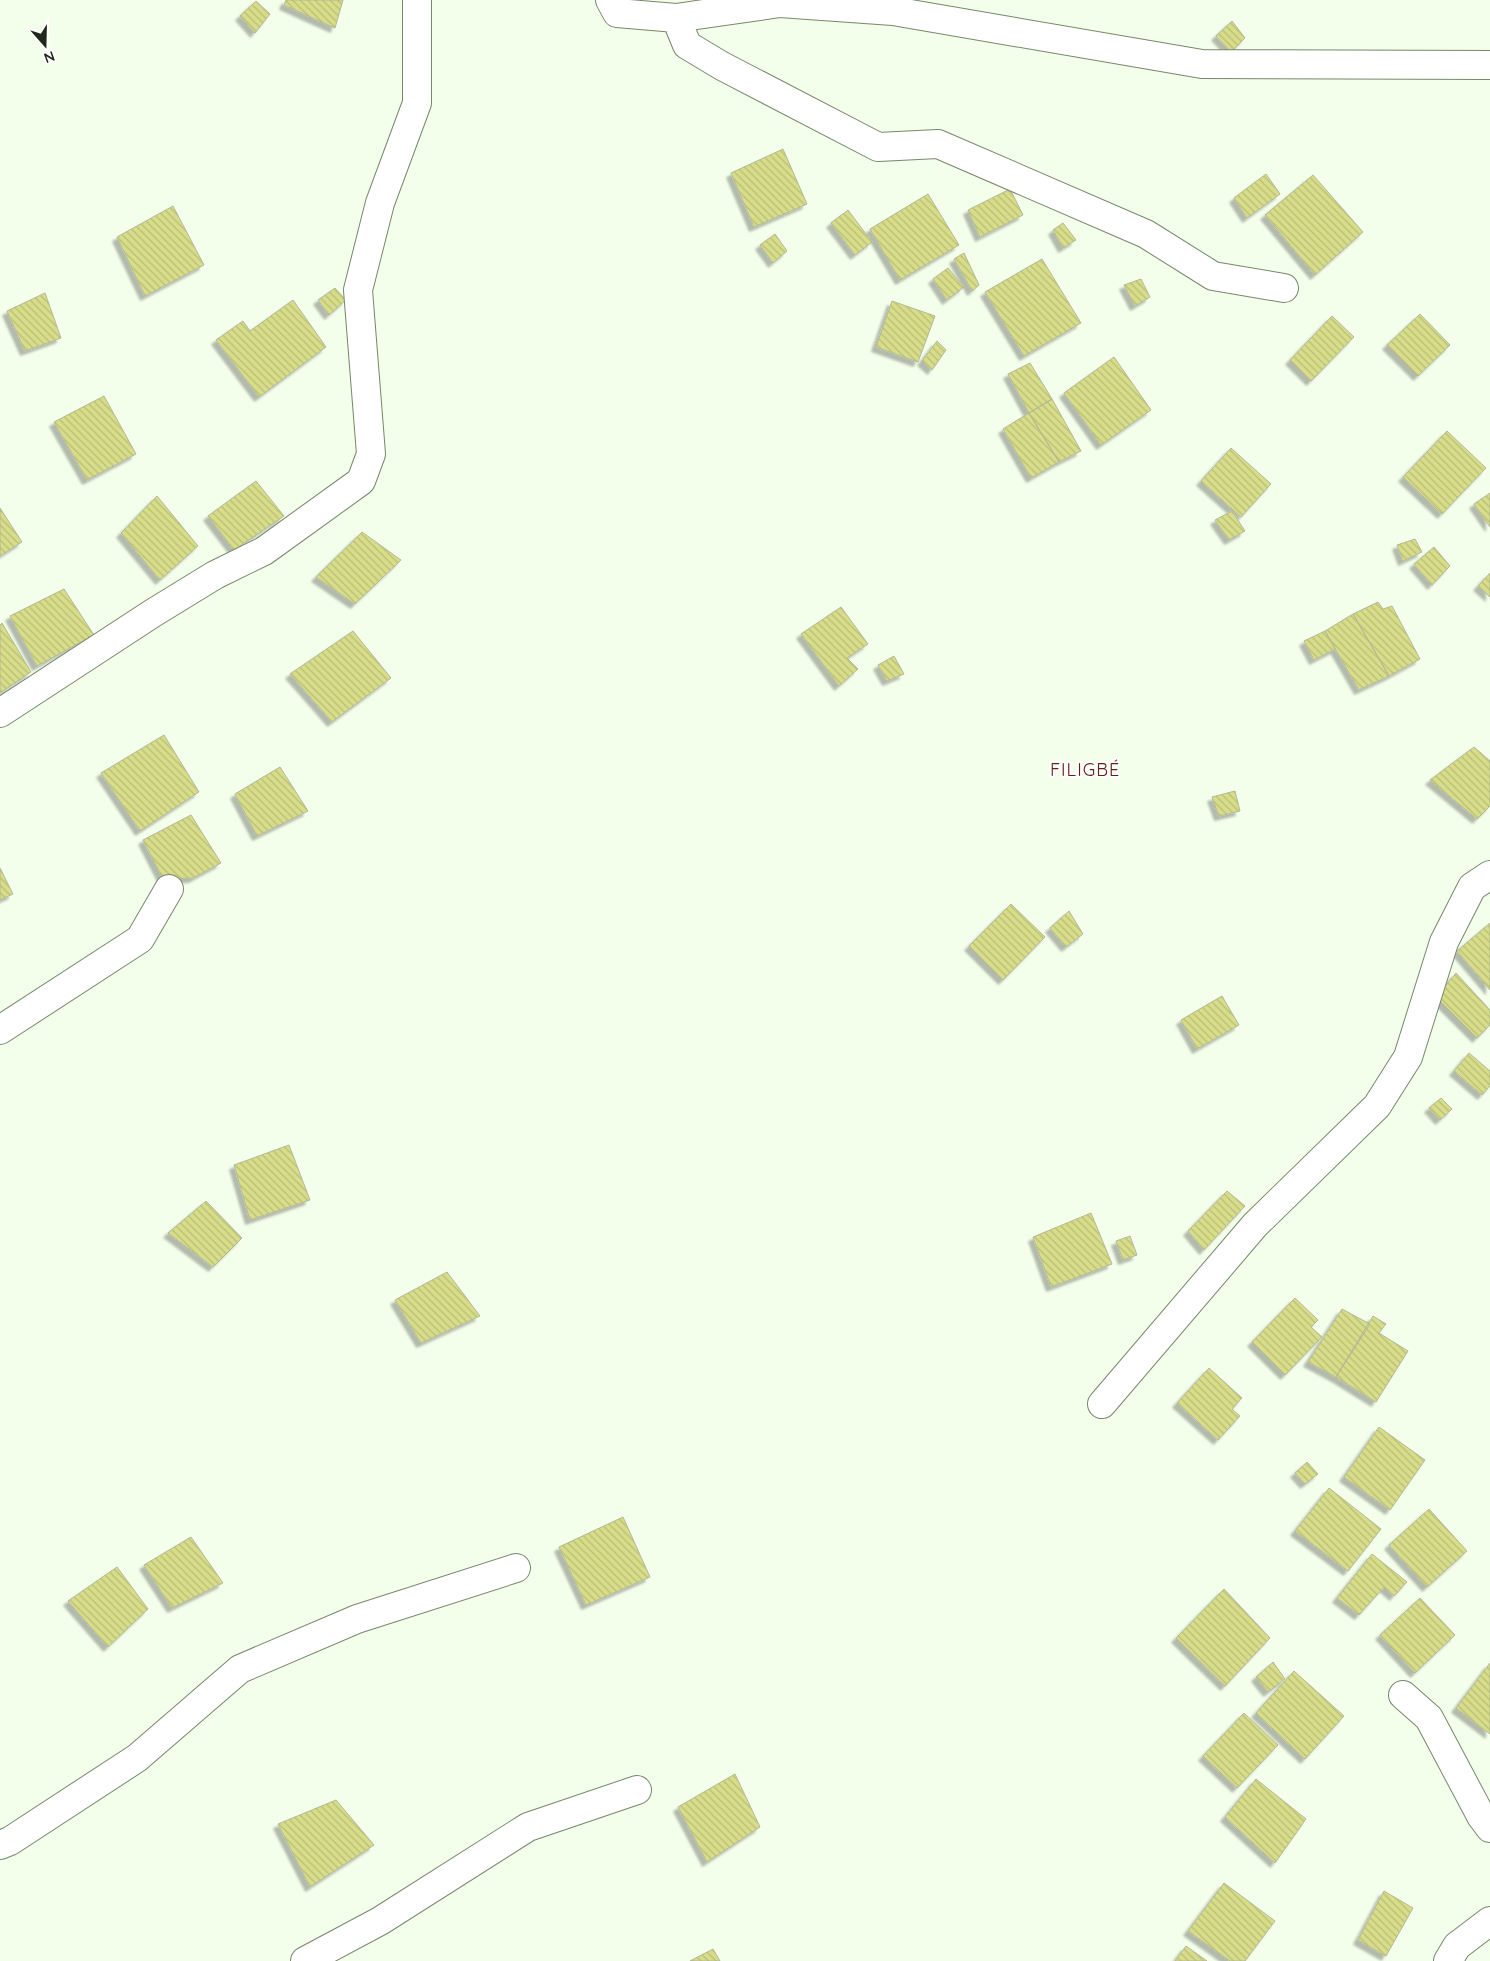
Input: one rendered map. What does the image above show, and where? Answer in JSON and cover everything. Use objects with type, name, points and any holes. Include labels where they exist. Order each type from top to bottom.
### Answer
[{"type":"street","points":[[0,713],[153,613],[215,576],[264,551],[361,481],[371,454],[358,290],[380,203],[417,103],[417,0]]},
{"type":"street","points":[[610,0],[617,13],[676,18],[780,3],[894,11],[1202,64],[1490,65]]},
{"type":"street","points":[[676,18],[687,45],[722,66],[878,147],[938,144],[1146,234],[1213,276],[1284,288]]},
{"type":"street","points":[[1102,1404],[1255,1224],[1378,1106],[1408,1057],[1444,942],[1472,887],[1490,875]]},
{"type":"street","points":[[0,1030],[140,939],[169,889]]},
{"type":"street","points":[[0,1844],[10,1841],[137,1758],[240,1669],[358,1619],[516,1568]]},
{"type":"street","points":[[1403,1696],[1429,1718],[1481,1816],[1490,1828]]},
{"type":"street","points":[[305,1961],[380,1921],[528,1827],[637,1790]]},
{"type":"street","points":[[1448,1961],[1457,1946],[1490,1921]]},
{"type":"building","points":[[286,0],[343,0],[335,28],[284,5]]},
{"type":"building","points":[[256,1],[270,14],[255,33],[240,16]]},
{"type":"building","points":[[1232,21],[1245,38],[1231,52],[1216,36]]},
{"type":"building","points":[[783,149],[807,204],[754,227],[731,173]]},
{"type":"building","points":[[1266,174],[1280,194],[1247,218],[1234,198]]},
{"type":"building","points":[[1313,175],[1363,232],[1315,275],[1265,215]]},
{"type":"building","points":[[1010,189],[1023,215],[980,237],[968,210]]},
{"type":"building","points":[[928,194],[959,245],[900,280],[870,229]]},
{"type":"building","points":[[173,206],[204,265],[145,296],[117,237]]},
{"type":"building","points":[[848,210],[872,242],[855,255],[831,223]]},
{"type":"building","points":[[1063,223],[1076,240],[1063,248],[1053,230]]},
{"type":"building","points":[[775,234],[787,251],[773,263],[760,245]]},
{"type":"building","points":[[964,253],[979,285],[972,291],[954,259]]},
{"type":"building","points":[[1042,259],[1081,323],[1024,356],[985,292]]},
{"type":"building","points":[[948,268],[964,287],[947,300],[933,279]]},
{"type":"building","points":[[1141,279],[1150,297],[1135,306],[1124,285]]},
{"type":"building","points":[[335,288],[346,300],[329,315],[318,300]]},
{"type":"building","points":[[45,293],[61,338],[25,351],[7,311]]},
{"type":"building","points":[[293,300],[326,347],[259,397],[216,340],[243,321],[250,331]]},
{"type":"building","points":[[892,301],[935,316],[918,362],[876,347]]},
{"type":"building","points":[[1420,314],[1450,345],[1418,376],[1387,345]]},
{"type":"building","points":[[1332,316],[1354,337],[1311,381],[1290,360]]},
{"type":"building","points":[[937,341],[946,350],[932,370],[922,361]]},
{"type":"building","points":[[1114,357],[1151,410],[1101,445],[1064,393]]},
{"type":"building","points":[[1030,363],[1052,399],[1029,413],[1008,374]]},
{"type":"building","points":[[104,396],[136,454],[87,480],[54,422]]},
{"type":"building","points":[[1052,399],[1081,451],[1059,462],[1029,413]]},
{"type":"building","points":[[1029,413],[1059,462],[1031,478],[1003,429]]},
{"type":"building","points":[[1447,431],[1486,468],[1442,514],[1403,477]]},
{"type":"building","points":[[1231,448],[1271,484],[1241,517],[1201,481]]},
{"type":"building","points":[[256,481],[284,516],[234,550],[208,516]]},
{"type":"building","points":[[1490,493],[1490,527],[1474,504]]},
{"type":"building","points":[[157,496],[198,546],[160,580],[121,533]]},
{"type":"building","points":[[0,508],[22,542],[0,556]]},
{"type":"building","points":[[1232,511],[1245,531],[1229,540],[1215,520]]},
{"type":"building","points":[[362,532],[401,560],[355,604],[316,577]]},
{"type":"building","points":[[1415,539],[1422,552],[1403,561],[1397,545]]},
{"type":"building","points":[[1434,547],[1450,566],[1432,585],[1414,564]]},
{"type":"building","points":[[1490,573],[1490,597],[1478,586]]},
{"type":"building","points":[[64,589],[94,635],[37,666],[10,616]]},
{"type":"building","points":[[1378,602],[1383,609],[1392,606],[1420,659],[1389,676],[1353,614]]},
{"type":"building","points":[[841,607],[868,644],[847,658],[858,669],[839,686],[801,634]]},
{"type":"building","points":[[1353,614],[1389,676],[1359,690],[1325,631]]},
{"type":"building","points":[[2,623],[31,672],[0,693],[0,625]]},
{"type":"building","points":[[353,631],[391,678],[332,722],[290,674]]},
{"type":"building","points":[[1325,631],[1335,649],[1314,660],[1304,641]]},
{"type":"building","points":[[894,656],[904,674],[887,681],[878,665]]},
{"type":"building","points":[[164,735],[199,792],[140,831],[101,773]]},
{"type":"building","points":[[1474,747],[1490,761],[1490,806],[1477,819],[1430,780]]},
{"type":"building","points":[[280,767],[308,811],[257,836],[235,794]]},
{"type":"building","points":[[1235,791],[1240,811],[1219,816],[1212,797]]},
{"type":"building","points":[[191,815],[221,863],[193,878],[163,879],[143,840]]},
{"type":"building","points":[[0,868],[13,894],[0,900]]},
{"type":"building","points":[[1011,904],[1045,937],[1003,980],[969,946]]},
{"type":"building","points":[[1069,911],[1083,934],[1066,947],[1050,928]]},
{"type":"building","points":[[1490,923],[1490,990],[1457,951]]},
{"type":"building","points":[[1456,973],[1490,1010],[1490,1025],[1477,1038],[1436,997]]},
{"type":"building","points":[[1222,996],[1239,1025],[1197,1049],[1181,1020]]},
{"type":"building","points":[[1469,1053],[1490,1071],[1490,1086],[1482,1095],[1454,1071]]},
{"type":"building","points":[[1441,1098],[1452,1109],[1440,1120],[1429,1108]]},
{"type":"building","points":[[289,1145],[310,1200],[250,1220],[234,1165]]},
{"type":"building","points":[[1227,1191],[1245,1206],[1204,1250],[1188,1231]]},
{"type":"building","points":[[206,1201],[242,1238],[213,1267],[168,1233]]},
{"type":"building","points":[[1091,1213],[1112,1264],[1051,1287],[1033,1237]]},
{"type":"building","points":[[1130,1236],[1137,1255],[1123,1260],[1116,1241]]},
{"type":"building","points":[[447,1272],[480,1316],[421,1343],[395,1300]]},
{"type":"building","points":[[1295,1298],[1318,1320],[1311,1327],[1322,1337],[1285,1375],[1252,1342]]},
{"type":"building","points":[[1342,1309],[1370,1324],[1336,1377],[1308,1362]]},
{"type":"building","points":[[1373,1316],[1386,1324],[1379,1333],[1408,1351],[1376,1402],[1336,1377]]},
{"type":"building","points":[[1209,1368],[1242,1398],[1232,1409],[1240,1416],[1218,1440],[1177,1403]]},
{"type":"building","points":[[1379,1427],[1425,1460],[1390,1510],[1344,1477]]},
{"type":"building","points":[[1307,1462],[1318,1474],[1305,1484],[1295,1473]]},
{"type":"building","points":[[1329,1488],[1381,1529],[1348,1571],[1295,1531]]},
{"type":"building","points":[[1429,1509],[1467,1551],[1427,1587],[1389,1545]]},
{"type":"building","points":[[623,1517],[650,1577],[586,1605],[559,1547]]},
{"type":"building","points":[[191,1537],[223,1583],[172,1608],[144,1565]]},
{"type":"building","points":[[1372,1554],[1407,1582],[1394,1596],[1384,1587],[1359,1615],[1337,1598]]},
{"type":"building","points":[[117,1567],[148,1609],[108,1647],[68,1601]]},
{"type":"building","points":[[1224,1589],[1270,1638],[1225,1686],[1176,1638]]},
{"type":"building","points":[[1420,1598],[1455,1635],[1415,1673],[1380,1635]]},
{"type":"building","points":[[1273,1662],[1285,1679],[1268,1692],[1256,1677]]},
{"type":"building","points":[[1490,1663],[1490,1734],[1456,1708]]},
{"type":"building","points":[[1294,1671],[1344,1716],[1305,1759],[1256,1713]]},
{"type":"building","points":[[1244,1713],[1278,1745],[1237,1788],[1203,1756]]},
{"type":"building","points":[[735,1774],[760,1827],[707,1862],[678,1807]]},
{"type":"building","points":[[1256,1779],[1306,1819],[1275,1863],[1225,1817]]},
{"type":"building","points":[[336,1800],[374,1845],[310,1887],[278,1824]]},
{"type":"building","points":[[1224,1883],[1275,1921],[1245,1961],[1230,1961],[1188,1931]]},
{"type":"building","points":[[1384,1891],[1413,1908],[1386,1956],[1358,1940]]},
{"type":"building","points":[[1186,1946],[1207,1961],[1175,1961]]},
{"type":"building","points":[[713,1949],[720,1961],[690,1961]]},
{"type":"district","name":"FILIGBÉ","points":[[1085,769]]}]
